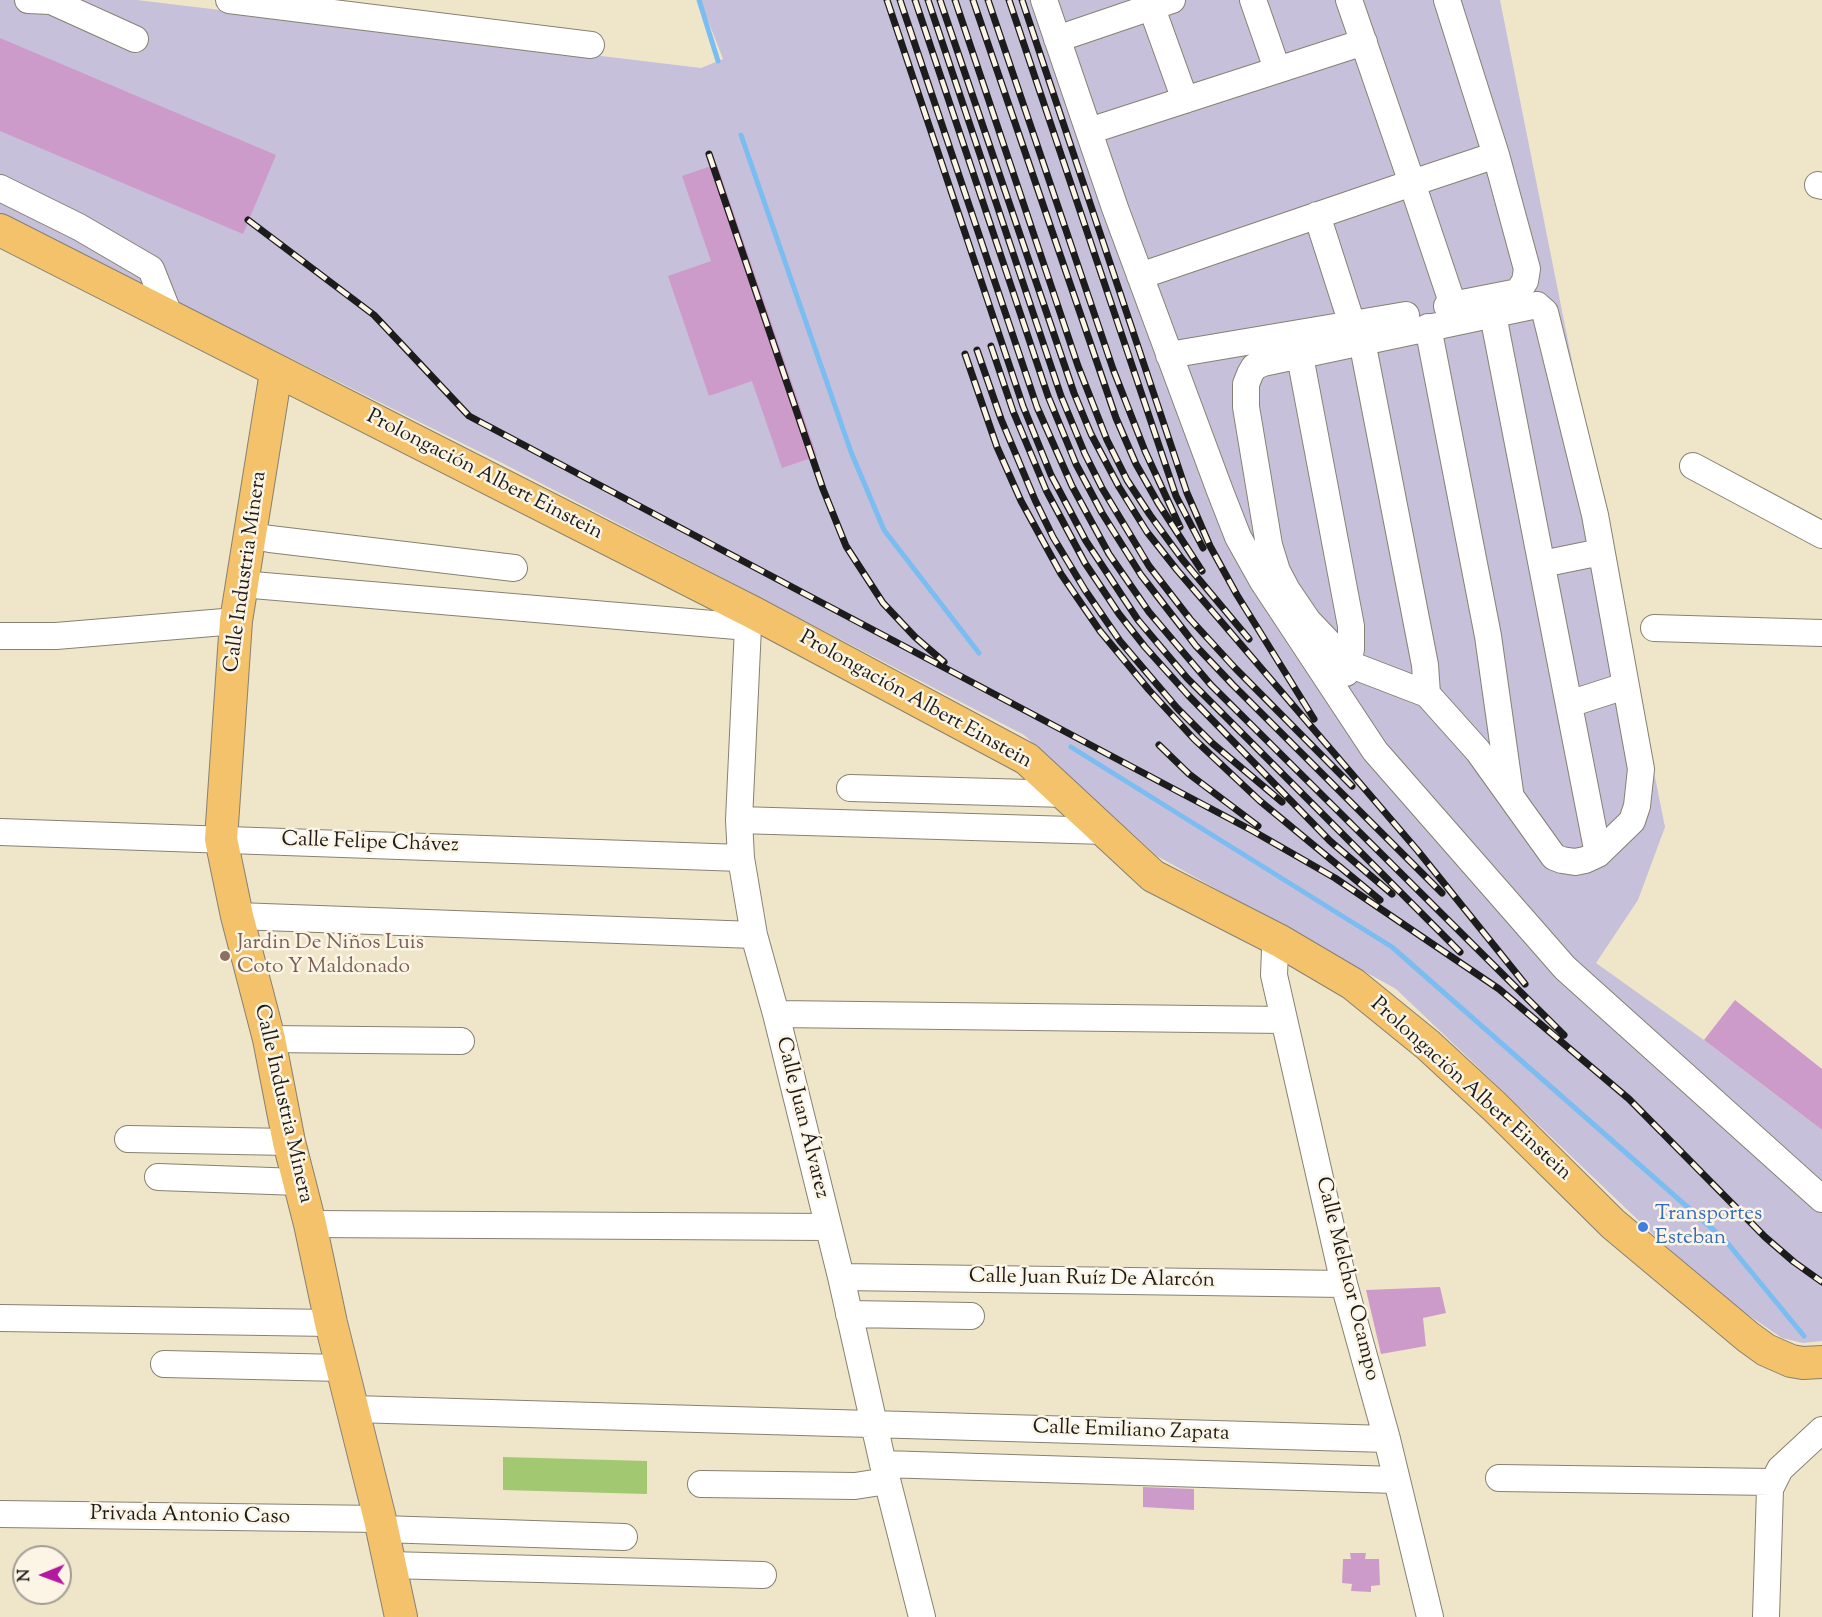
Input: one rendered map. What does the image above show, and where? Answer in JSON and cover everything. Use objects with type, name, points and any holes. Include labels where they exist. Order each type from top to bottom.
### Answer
[{"type":"main road","name":"Prolongación Albert Einstein","points":[[0,230],[751,620],[1027,759],[1153,876],[1280,941],[1353,984],[1428,1045],[1495,1107],[1613,1224],[1748,1337],[1766,1350],[1791,1361],[1822,1362]]},
{"type":"main road","name":"Calle Industria Minera","points":[[276,372],[236,621],[221,839],[237,916],[269,1039],[298,1182],[381,1524],[400,1617]]},
{"type":"street","points":[[28,0],[51,1],[135,39]]},
{"type":"street","points":[[229,0],[591,45]]},
{"type":"street","points":[[1044,0],[1140,276],[1238,537],[1262,580],[1337,696],[1375,751],[1565,968],[1822,1199]]},
{"type":"street","points":[[1253,0],[1277,69]]},
{"type":"street","points":[[1350,0],[1453,305]]},
{"type":"street","points":[[1169,355],[1357,333],[1428,327],[1541,306],[1545,312],[1595,515],[1641,769],[1637,806],[1632,821],[1598,854],[1575,862],[1554,857],[1478,751],[1427,694],[1349,664],[1308,621],[1287,590],[1277,571],[1269,544],[1246,407],[1246,384],[1254,367],[1271,360],[1300,356],[1357,333],[1453,305],[1518,292],[1525,282],[1527,269],[1524,256],[1496,155],[1447,0]]},
{"type":"street","points":[[1057,39],[1158,2],[1185,100]]},
{"type":"street","points":[[1089,131],[1365,42]]},
{"type":"street","points":[[1140,276],[1496,155]]},
{"type":"street","points":[[0,188],[79,227],[151,269],[170,317]]},
{"type":"street","points":[[1317,215],[1357,333],[1425,664],[1427,694]]},
{"type":"street","points":[[1493,315],[1598,854]]},
{"type":"street","points":[[1428,327],[1488,636],[1510,796]]},
{"type":"street","points":[[1300,356],[1351,626],[1349,664],[1337,696]]},
{"type":"street","points":[[1693,466],[1822,535]]},
{"type":"street","points":[[249,535],[514,568]]},
{"type":"street","points":[[1542,564],[1601,552]]},
{"type":"street","points":[[241,584],[751,620]]},
{"type":"street","name":"Calle Juan Álvarez","points":[[751,620],[739,820],[741,858],[754,935],[776,1014],[841,1277],[885,1472],[922,1617]]},
{"type":"street","points":[[0,636],[56,636],[236,621]]},
{"type":"street","points":[[1654,628],[1822,633]]},
{"type":"street","points":[[1569,704],[1625,686]]},
{"type":"street","points":[[850,788],[1066,794]]},
{"type":"street","points":[[739,820],[1105,831]]},
{"type":"street","name":"Calle Felipe Chávez","points":[[0,832],[741,858]]},
{"type":"street","points":[[237,916],[754,935]]},
{"type":"street","name":"Calle Melchor Ocampo","points":[[1280,941],[1275,950],[1273,965],[1284,1020],[1344,1284],[1387,1439],[1430,1617]]},
{"type":"street","points":[[776,1014],[1284,1020]]},
{"type":"street","points":[[269,1039],[461,1041]]},
{"type":"street","points":[[128,1139],[289,1142]]},
{"type":"street","points":[[158,1177],[298,1182]]},
{"type":"street","points":[[310,1224],[828,1227]]},
{"type":"street","name":"Calle Juan Ruíz De Alarcón","points":[[841,1277],[1344,1284]]},
{"type":"street","points":[[849,1314],[971,1316]]},
{"type":"street","points":[[0,1318],[331,1323]]},
{"type":"street","points":[[164,1365],[342,1368]]},
{"type":"street","name":"Calle Emiliano Zapata","points":[[353,1409],[875,1426],[1387,1439]]},
{"type":"street","points":[[1766,1617],[1769,1495],[1772,1482],[1787,1461],[1822,1430]]},
{"type":"street","points":[[701,1484],[855,1486],[885,1472],[1396,1480]]},
{"type":"street","points":[[1499,1478],[1772,1482]]},
{"type":"street","name":"Privada Antonio Caso","points":[[0,1514],[381,1524],[624,1537]]},
{"type":"street","points":[[389,1565],[764,1575]]},
{"type":"shaded area","points":[[0,0],[137,0],[701,68],[723,59],[700,0],[1500,0],[1665,827],[1638,900],[1596,963],[1704,1040],[1822,1130],[1822,1341],[1803,1343],[1782,1338],[1732,1304],[1658,1239],[1396,989],[1157,856],[1024,735],[504,464],[0,214]]},
{"type":"green space","points":[[503,1457],[647,1461],[647,1494],[503,1490]]},
{"type":"building","points":[[0,38],[276,155],[243,234],[0,131]]},
{"type":"building","points":[[717,164],[817,456],[782,468],[752,381],[709,396],[668,276],[711,261],[682,176]]},
{"type":"building","points":[[1735,1000],[1822,1069],[1822,1130],[1704,1040]]},
{"type":"building","points":[[1440,1287],[1446,1313],[1423,1318],[1426,1346],[1381,1354],[1366,1290]]},
{"type":"building","points":[[1143,1487],[1194,1489],[1194,1510],[1143,1507]]},
{"type":"building","points":[[1350,1553],[1366,1553],[1365,1559],[1379,1559],[1380,1585],[1371,1586],[1371,1592],[1351,1591],[1352,1584],[1342,1583],[1343,1559],[1351,1559]]},
{"type":"waterway","points":[[699,0],[718,61]]},
{"type":"waterway","points":[[741,135],[851,452],[884,530],[979,653]]},
{"type":"waterway","points":[[1071,747],[1392,947],[1725,1240],[1804,1336]]},
{"type":"railway","points":[[887,0],[1023,406],[1051,475],[1086,541],[1138,620],[1187,678],[1460,952]]},
{"type":"railway","points":[[900,0],[1037,407],[1072,486],[1109,554],[1149,612],[1211,685],[1564,1035]]},
{"type":"railway","points":[[915,0],[1048,396],[1076,464],[1102,513],[1141,575],[1196,646],[1442,893]]},
{"type":"railway","points":[[928,0],[1061,396],[1102,488],[1149,566],[1190,619],[1235,668],[1352,786]]},
{"type":"railway","points":[[940,0],[1074,393],[1091,434],[1119,487],[1147,532],[1177,570],[1418,851],[1525,984]]},
{"type":"railway","points":[[955,0],[1078,366],[1107,440],[1127,480],[1150,515],[1182,559],[1249,639]]},
{"type":"railway","points":[[973,0],[1116,418],[1136,464],[1202,571]]},
{"type":"railway","points":[[988,0],[1113,369],[1145,451],[1180,527]]},
{"type":"railway","points":[[1009,0],[1176,496],[1203,548]]},
{"type":"railway","points":[[1022,0],[1187,493],[1210,546],[1237,595],[1314,719]]},
{"type":"railway","points":[[709,154],[823,489],[846,546],[883,603],[915,637],[944,662]]},
{"type":"railway","points":[[248,220],[374,315],[469,416],[1253,831],[1335,878],[1499,989],[1629,1099],[1765,1237],[1822,1282]]},
{"type":"railway","points":[[991,346],[1013,411],[1046,490],[1085,563],[1119,614],[1188,695],[1330,841],[1392,894]]},
{"type":"railway","points":[[977,350],[1001,419],[1035,500],[1053,537],[1085,590],[1120,641],[1177,708],[1212,743],[1282,802]]},
{"type":"railway","points":[[965,354],[997,447],[1021,501],[1061,574],[1100,631],[1194,739],[1260,801],[1380,900]]},
{"type":"railway","points":[[1159,745],[1189,774],[1258,826]]},
{"type":"place","name":"Jardin De Niños Luis Coto Y Maldonado","points":[[225,956]]},
{"type":"place","name":"Transportes Esteban","points":[[1643,1227]]}]
